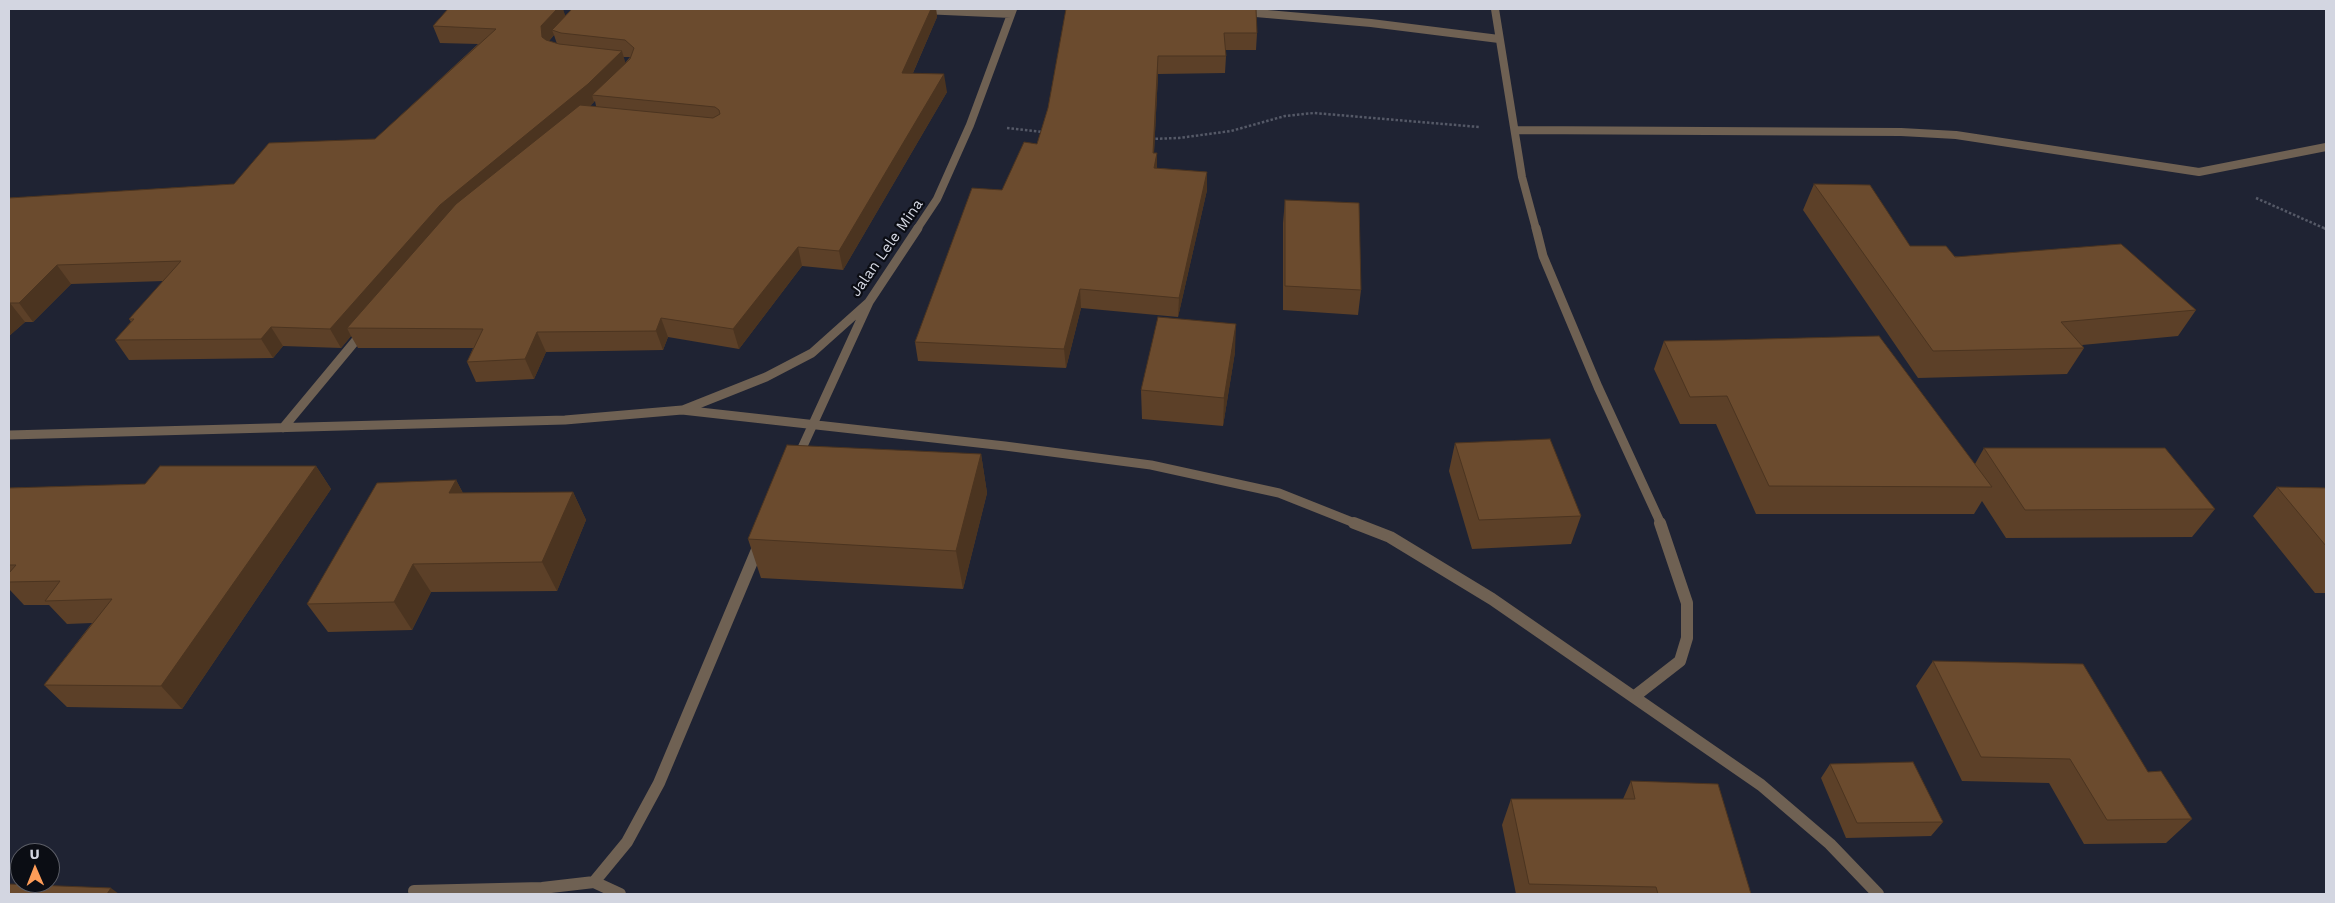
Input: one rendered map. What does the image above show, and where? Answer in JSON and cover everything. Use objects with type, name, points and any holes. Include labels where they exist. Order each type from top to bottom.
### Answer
[{"type":"street","points":[[1495,9],[1522,177],[1543,256],[1598,387],[1662,527],[1687,603],[1687,638],[1680,660],[1636,696]]},
{"type":"street","points":[[912,10],[1012,11]]},
{"type":"street","name":"Jalan Lele Mina","points":[[682,410],[766,377],[812,353],[869,302],[937,199],[970,124],[1012,11]]},
{"type":"street","points":[[1237,11],[1371,23],[1500,40]]},
{"type":"street","points":[[1515,130],[1882,132],[1956,135],[2199,172],[2326,146]]},
{"type":"street","points":[[793,469],[869,302]]},
{"type":"street","points":[[283,428],[368,325]]},
{"type":"street","points":[[9,435],[565,420],[682,410],[1006,446],[1151,465],[1278,493],[1390,537],[1492,599],[1636,696],[1761,784],[1830,844],[1878,894]]},
{"type":"street","points":[[594,882],[627,842],[659,783],[765,531]]},
{"type":"street","points":[[414,891],[542,888],[594,882],[620,894]]},
{"type":"path","points":[[1150,138],[1179,138],[1231,131],[1285,116],[1314,113],[1515,130]]},
{"type":"path","points":[[970,124],[1045,132]]},
{"type":"path","points":[[2199,172],[2326,229]]},
{"type":"building","points":[[448,9],[557,9],[541,26],[542,37],[546,40],[559,44],[622,51],[588,84],[440,205],[330,329],[271,327],[261,339],[115,340],[134,319],[129,319],[181,261],[57,265],[19,303],[9,304],[9,198],[234,184],[269,143],[375,139],[496,29],[433,26]]},
{"type":"building","points":[[572,9],[931,9],[902,73],[944,74],[839,251],[798,247],[733,329],[661,318],[656,331],[537,332],[525,359],[467,362],[483,329],[347,328],[456,204],[580,105],[713,118],[720,114],[719,110],[715,107],[592,95],[630,59],[634,48],[625,40],[561,33],[552,30]]},
{"type":"building","points":[[1066,9],[1256,9],[1257,33],[1224,33],[1226,56],[1158,56],[1153,153],[1157,153],[1154,168],[1207,172],[1179,298],[1080,289],[1064,349],[915,342],[972,188],[1002,190],[1024,142],[1037,144],[1048,108]]},
{"type":"building","points":[[1814,184],[1870,185],[1910,246],[1946,246],[1955,257],[2121,244],[2196,310],[2061,322],[2084,348],[1933,351]]},
{"type":"building","points":[[1285,200],[1359,203],[1361,290],[1285,286]]},
{"type":"building","points":[[1158,317],[1236,324],[1224,398],[1141,390]]},
{"type":"building","points":[[1879,336],[1992,487],[1769,486],[1727,396],[1690,397],[1664,341],[1726,340]]},
{"type":"building","points":[[1550,439],[1581,516],[1479,520],[1455,443]]},
{"type":"building","points":[[787,445],[981,454],[956,551],[748,539]]},
{"type":"building","points":[[1984,448],[2165,448],[2215,509],[2025,510]]},
{"type":"building","points":[[160,466],[316,466],[161,686],[44,685],[112,599],[45,601],[60,581],[9,582],[9,573],[16,565],[9,565],[9,488],[145,484]]},
{"type":"building","points":[[456,480],[449,493],[573,492],[542,562],[413,564],[394,602],[307,604],[377,483]]},
{"type":"building","points":[[2277,487],[2326,488],[2326,546]]},
{"type":"building","points":[[1933,661],[2083,664],[2148,772],[2161,771],[2192,819],[2107,820],[2070,759],[1981,757]]},
{"type":"building","points":[[1913,762],[1943,822],[1857,823],[1830,764]]},
{"type":"building","points":[[1631,781],[1718,784],[1751,894],[1658,894],[1656,887],[1529,884],[1511,799],[1635,799]]},
{"type":"building","points":[[9,884],[10,893],[60,893],[60,886],[111,888],[107,894],[9,894]]}]
